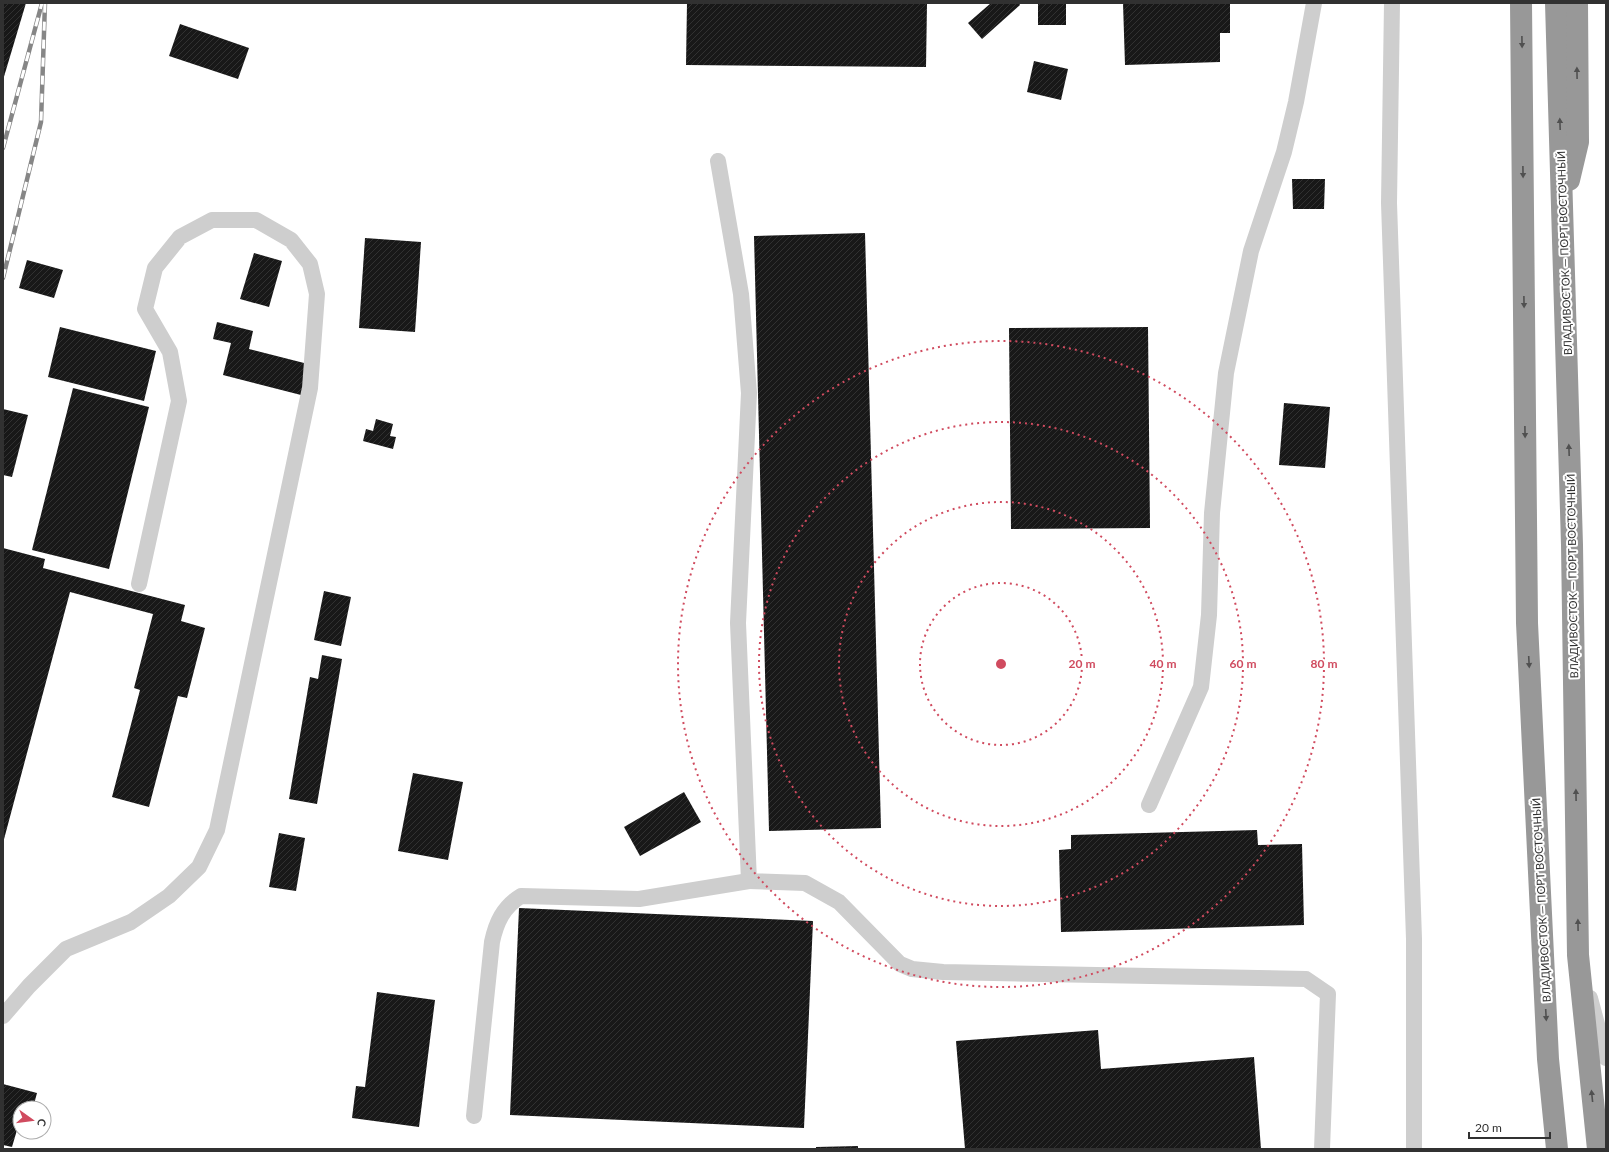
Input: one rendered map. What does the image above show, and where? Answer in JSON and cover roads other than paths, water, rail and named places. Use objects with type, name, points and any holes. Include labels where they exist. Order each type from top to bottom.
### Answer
[{"type":"highway","name":"ВЛАДИВОСТОК — ПОРТ ВОСТОЧНЫЙ","points":[[1521,3],[1527,623],[1548,1059],[1557,1149]]},
{"type":"highway","name":"ВЛАДИВОСТОК — ПОРТ ВОСТОЧНЫЙ","points":[[1556,3],[1572,545],[1578,955],[1598,1149]]},
{"type":"highway","points":[[1562,208],[1578,142],[1577,3]]},
{"type":"lane","points":[[1149,805],[1201,687],[1209,615],[1212,513],[1226,373],[1251,251],[1284,152],[1296,102],[1314,3]]},
{"type":"lane","points":[[1392,3],[1389,204],[1414,938],[1414,1149]]},
{"type":"lane","points":[[718,161],[741,294],[749,393],[738,623],[749,880]]},
{"type":"lane","points":[[3,1016],[29,986],[66,949],[131,922],[169,896],[199,866],[216,830],[310,388],[317,294],[310,264],[291,240],[256,220],[212,220],[180,237],[155,268],[145,309],[170,352],[179,402],[139,584]]},
{"type":"lane","points":[[474,1116],[492,942],[496,924],[512,901],[521,896],[639,899],[749,880],[804,883],[838,902],[900,964],[912,970],[943,972],[1306,979],[1328,994],[1322,1149]]},
{"type":"lane","points":[[1578,955],[1606,1058]]},
{"type":"railway","points":[[3,148],[42,3]]},
{"type":"railway","points":[[3,278],[41,122],[45,3]]}]
